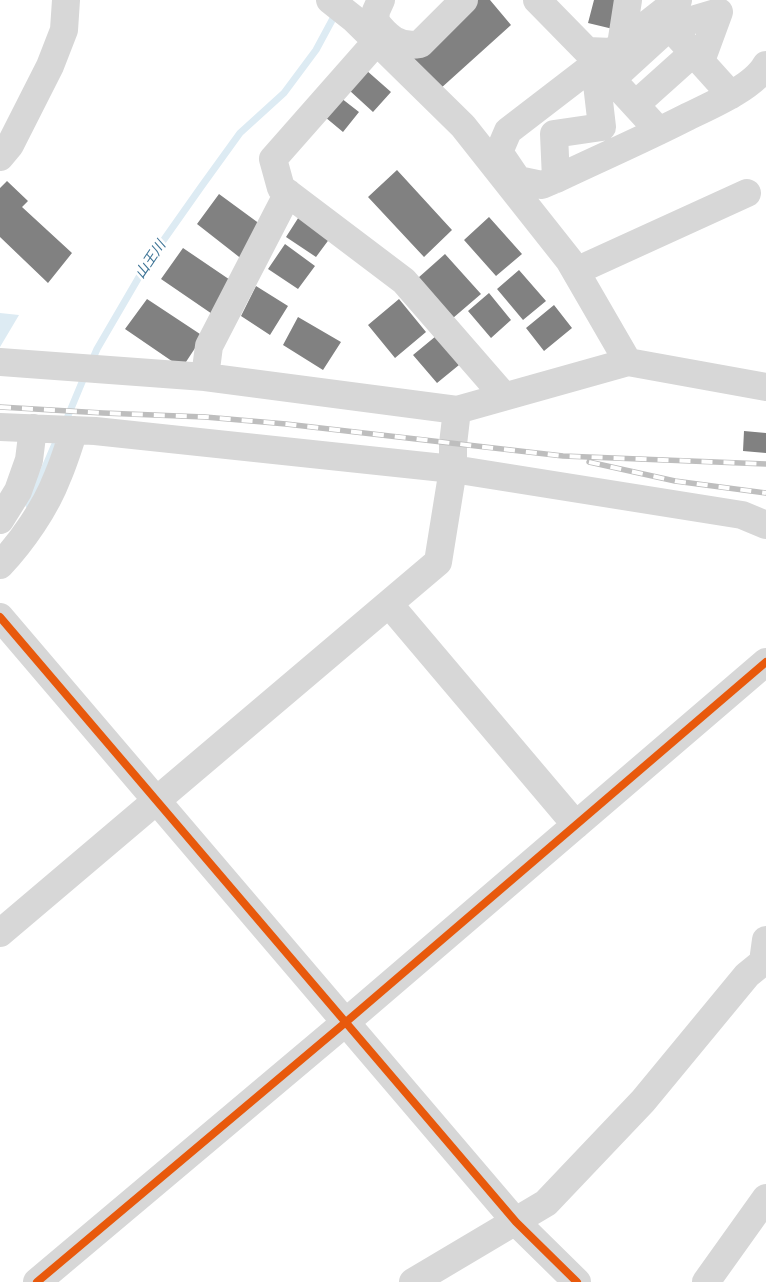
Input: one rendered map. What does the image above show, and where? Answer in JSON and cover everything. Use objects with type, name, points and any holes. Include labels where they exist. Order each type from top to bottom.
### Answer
[{"type":"street","points":[[0,157],[10,146],[50,66],[64,30],[66,0]]},
{"type":"street","points":[[381,0],[376,11],[376,21],[383,31],[397,42],[410,46],[420,44],[464,0]]},
{"type":"street","points":[[536,0],[587,51],[609,62],[635,105],[659,131]]},
{"type":"street","points":[[556,179],[554,134],[602,127],[596,84],[609,62],[628,0]]},
{"type":"street","points":[[331,1],[354,19],[463,126],[510,178],[569,260],[628,362]]},
{"type":"street","points":[[510,178],[499,152],[508,131],[590,68],[609,62],[669,14],[719,12],[697,57],[635,105]]},
{"type":"street","points":[[609,62],[669,14]]},
{"type":"street","points":[[669,14],[697,57],[731,95]]},
{"type":"street","points":[[377,41],[274,159],[281,188],[404,281],[504,396]]},
{"type":"street","points":[[510,178],[542,185],[556,179],[731,95],[761,74],[766,65]]},
{"type":"street","points":[[205,377],[209,346],[288,193]]},
{"type":"street","points":[[576,272],[747,193]]},
{"type":"street","points":[[0,362],[205,377],[456,410],[628,362],[766,387]]},
{"type":"street","points":[[0,933],[438,562],[453,469],[456,410]]},
{"type":"street","points":[[0,427],[95,431],[453,469],[742,515],[766,525]]},
{"type":"street","points":[[0,520],[18,491],[29,460],[56,429]]},
{"type":"street","points":[[0,564],[10,554],[37,517],[57,479],[56,429]]},
{"type":"street","points":[[389,604],[576,825]]},
{"type":"street","points":[[0,618],[516,1222],[577,1282]]},
{"type":"street","points":[[37,1282],[346,1022],[766,662]]},
{"type":"street","points":[[413,1282],[546,1203],[643,1101],[747,975],[765,956]]},
{"type":"street","points":[[706,1282],[766,1198]]},
{"type":"shaded area","points":[[0,313],[19,315],[0,347]]},
{"type":"building","points":[[476,0],[490,0],[511,25],[440,89],[413,59]]},
{"type":"building","points":[[594,0],[620,0],[613,29],[588,23]]},
{"type":"building","points":[[366,70],[391,92],[373,112],[349,90]]},
{"type":"building","points":[[341,98],[359,112],[343,132],[325,117]]},
{"type":"building","points":[[397,170],[452,230],[424,257],[368,197]]},
{"type":"building","points":[[7,181],[28,201],[22,207],[72,253],[48,283],[0,237],[0,188]]},
{"type":"building","points":[[219,194],[264,227],[243,260],[197,224]]},
{"type":"building","points":[[302,212],[333,234],[316,257],[286,237]]},
{"type":"building","points":[[489,217],[522,254],[496,276],[464,240]]},
{"type":"building","points":[[285,244],[315,266],[298,289],[268,269]]},
{"type":"building","points":[[183,248],[239,286],[218,318],[161,279]]},
{"type":"building","points":[[445,254],[481,294],[453,318],[418,278]]},
{"type":"building","points":[[519,270],[546,301],[523,320],[497,289]]},
{"type":"building","points":[[256,286],[288,306],[270,335],[241,316]]},
{"type":"building","points":[[489,293],[511,320],[491,338],[468,311]]},
{"type":"building","points":[[147,299],[203,336],[182,368],[125,329]]},
{"type":"building","points":[[399,299],[426,332],[395,358],[368,325]]},
{"type":"building","points":[[554,305],[572,328],[544,351],[526,328]]},
{"type":"building","points":[[298,317],[341,342],[323,370],[283,345]]},
{"type":"building","points":[[436,336],[459,365],[437,383],[413,355]]},
{"type":"building","points":[[744,431],[766,433],[766,453],[743,451]]},
{"type":"waterway","name":"山王川","points":[[91,363],[97,349],[146,265],[240,133],[284,93],[316,50],[337,11]]},
{"type":"waterway","name":"山王川","points":[[65,423],[85,375]]},
{"type":"waterway","name":"山王川","points":[[29,505],[57,439]]},
{"type":"railway","points":[[0,407],[205,417],[286,424],[563,456],[766,464]]},
{"type":"railway","points":[[589,462],[675,481],[766,493]]},
{"type":"cycle path","points":[[0,617],[516,1222],[577,1282]]},
{"type":"cycle path","points":[[37,1282],[346,1022],[766,662]]}]
